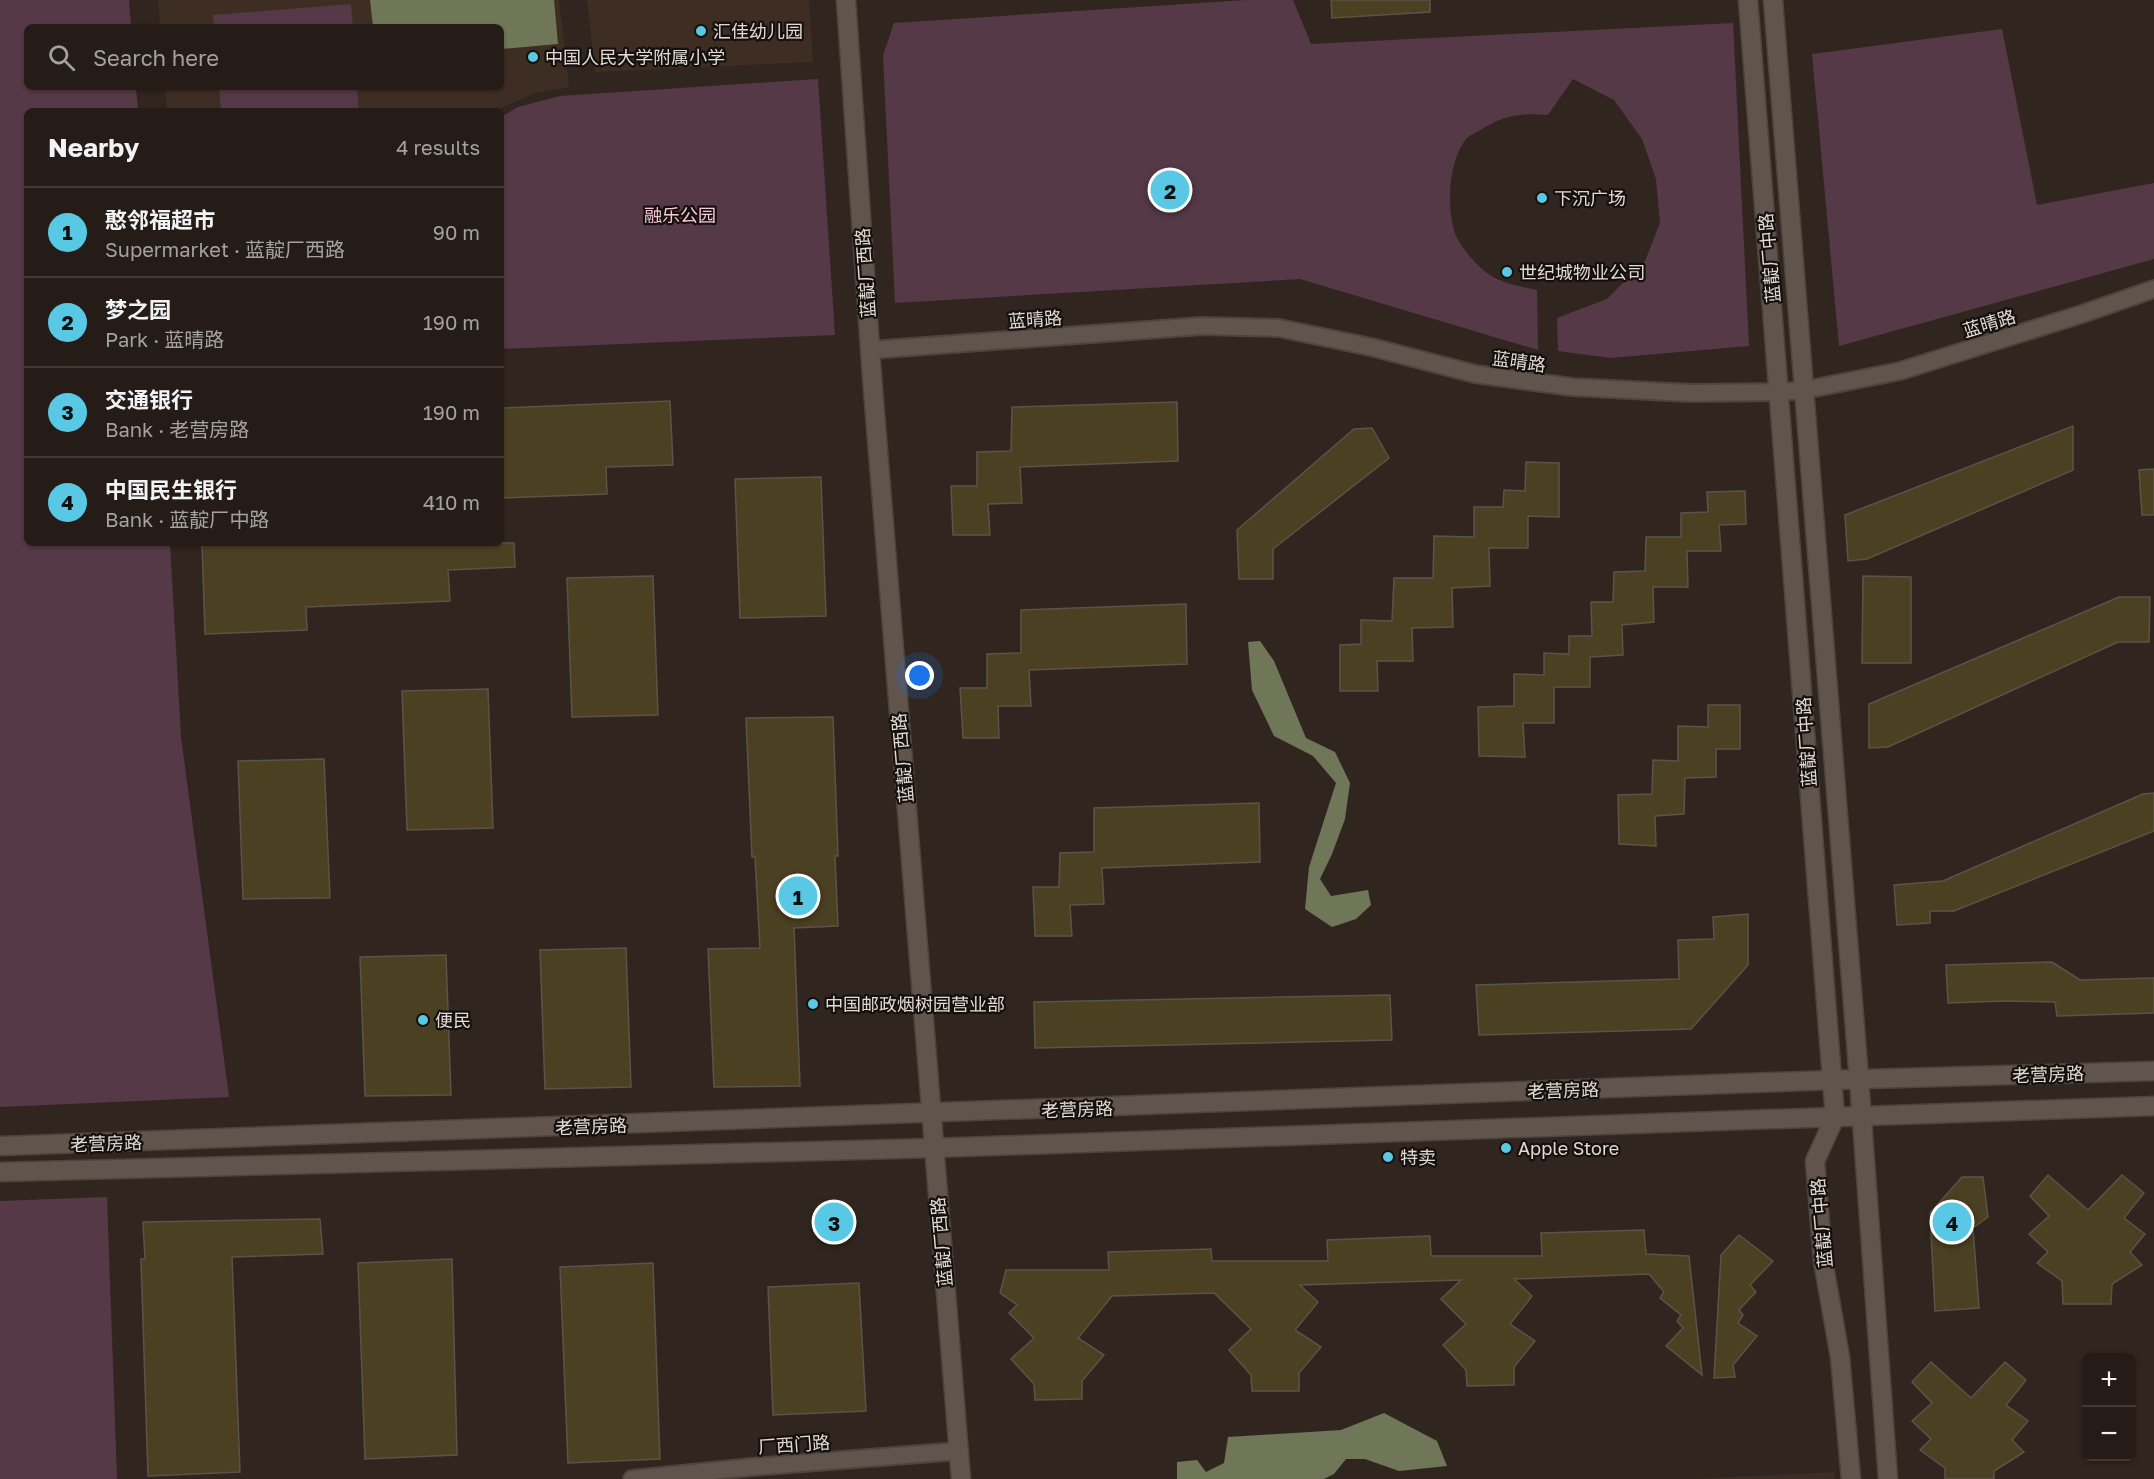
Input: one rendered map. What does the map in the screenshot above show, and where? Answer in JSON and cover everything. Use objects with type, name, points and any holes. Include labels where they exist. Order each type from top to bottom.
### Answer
[{"type":"street","name":"蓝靛厂西路","points":[[846,0],[870,350],[961,1479]]},
{"type":"street","name":"蓝靛厂中路","points":[[1748,0],[1835,1117],[1815,1161],[1823,1261],[1840,1357],[1851,1479]]},
{"type":"street","name":"蓝靛厂中路","points":[[1773,0],[1862,1116],[1888,1479]]},
{"type":"street","name":"蓝晴路","points":[[870,350],[1202,326],[1279,328],[1371,346],[1475,374],[1572,387],[1690,393],[1780,392],[1805,390],[1900,371],[2154,289]]},
{"type":"street","name":"老营房路","points":[[0,1146],[1859,1079],[2154,1071]]},
{"type":"street","name":"老营房路","points":[[0,1172],[933,1148],[2154,1106]]},
{"type":"street","name":"厂西门路","points":[[632,1479],[959,1451]]},
{"type":"shaded area","name":"中国人民大学附属小学","points":[[158,0],[559,0],[569,87],[536,93],[501,108],[167,108],[165,90],[504,90],[504,24],[160,24]]},
{"type":"shaded area","points":[[370,0],[554,0],[558,44],[504,49],[504,24],[373,24]]},
{"type":"shaded area","name":"汇佳幼儿园","points":[[587,0],[809,0],[813,62],[595,72]]},
{"type":"shaded area","points":[[1260,641],[1274,661],[1306,738],[1335,752],[1350,783],[1345,819],[1320,879],[1331,896],[1368,890],[1371,905],[1356,919],[1332,927],[1305,909],[1309,867],[1336,783],[1313,756],[1274,736],[1252,690],[1248,642]]},
{"type":"shaded area","points":[[1384,1413],[1437,1441],[1447,1466],[1399,1471],[1365,1459],[1346,1459],[1334,1474],[1324,1479],[1177,1479],[1177,1462],[1197,1460],[1206,1472],[1224,1463],[1228,1437],[1341,1430]]},
{"type":"shaded area","points":[[1834,1472],[1835,1479],[1694,1479]]},
{"type":"green space","points":[[0,0],[129,0],[131,24],[24,24],[24,90],[136,90],[138,108],[24,108],[24,546],[170,546],[181,737],[229,1097],[0,1107]]},
{"type":"green space","points":[[1246,0],[1293,0],[1311,44],[1733,23],[1749,346],[1610,358],[1558,351],[1557,318],[1607,299],[1645,261],[1660,223],[1656,179],[1642,139],[1614,100],[1573,79],[1548,115],[1529,114],[1504,118],[1468,137],[1456,159],[1451,186],[1453,225],[1456,236],[1467,253],[1493,277],[1537,290],[1538,350],[1300,279],[895,303],[883,56],[894,23]]},
{"type":"green space","points":[[351,4],[353,24],[214,24],[213,15]]},
{"type":"green space","points":[[2002,29],[2037,205],[2154,183],[2154,259],[1839,346],[1812,54]]},
{"type":"green space","name":"融乐公园","points":[[818,79],[835,335],[504,349],[504,115],[518,107],[560,96]]},
{"type":"green space","points":[[219,90],[357,90],[359,108],[221,108]]},
{"type":"green space","points":[[107,1197],[117,1479],[0,1479],[0,1201]]},
{"type":"building","points":[[1331,0],[1430,0],[1430,12],[1332,18]]},
{"type":"building","points":[[670,401],[673,465],[606,467],[607,494],[504,498],[504,408]]},
{"type":"building","points":[[1177,402],[1178,461],[1020,467],[1022,503],[988,504],[990,535],[953,535],[951,486],[977,486],[977,452],[1011,451],[1012,407]]},
{"type":"building","points":[[2073,426],[2073,470],[1867,559],[1848,561],[1845,515]]},
{"type":"building","points":[[1372,428],[1389,458],[1273,549],[1273,579],[1239,579],[1237,530],[1354,429]]},
{"type":"building","points":[[1526,462],[1559,463],[1559,517],[1528,516],[1528,548],[1489,548],[1490,586],[1452,588],[1453,627],[1412,628],[1413,661],[1377,661],[1378,691],[1340,691],[1340,645],[1361,644],[1361,620],[1392,621],[1394,578],[1433,578],[1434,536],[1474,537],[1474,507],[1503,507],[1504,490],[1525,491]]},
{"type":"building","points":[[2154,469],[2154,515],[2142,515],[2139,470]]},
{"type":"building","points":[[821,477],[826,616],[740,618],[735,479]]},
{"type":"building","points":[[1745,491],[1746,524],[1719,525],[1721,551],[1687,551],[1688,587],[1653,587],[1654,622],[1622,625],[1623,655],[1590,657],[1590,687],[1554,687],[1554,723],[1523,723],[1525,757],[1479,756],[1478,707],[1514,706],[1514,674],[1544,675],[1544,653],[1569,654],[1569,636],[1592,636],[1591,602],[1613,602],[1614,572],[1645,571],[1646,537],[1681,537],[1681,513],[1708,512],[1707,492]]},
{"type":"building","points":[[504,543],[514,543],[515,567],[448,570],[450,601],[306,607],[307,630],[205,634],[202,546],[504,546]]},
{"type":"building","points":[[653,576],[658,715],[572,717],[567,578]]},
{"type":"building","points":[[1863,576],[1911,577],[1911,663],[1862,663]]},
{"type":"building","points":[[2119,597],[2150,597],[2149,642],[2118,642],[1888,747],[1869,748],[1869,704]]},
{"type":"building","points":[[1186,604],[1187,664],[1029,670],[1031,706],[998,706],[999,738],[963,738],[960,688],[987,688],[987,654],[1021,653],[1021,610]]},
{"type":"building","points":[[488,689],[493,828],[407,830],[402,691]]},
{"type":"building","points":[[1708,705],[1740,705],[1740,749],[1716,749],[1716,777],[1685,778],[1684,814],[1655,816],[1656,846],[1619,844],[1618,795],[1652,794],[1653,760],[1678,761],[1678,726],[1708,727]]},
{"type":"building","points":[[833,717],[838,926],[794,928],[800,1086],[714,1087],[708,949],[760,948],[755,857],[752,857],[746,718]]},
{"type":"building","points":[[324,759],[330,898],[243,899],[238,761]]},
{"type":"building","points":[[2154,793],[2154,831],[1954,911],[1930,911],[1930,923],[1897,925],[1894,885],[1943,881],[2143,794]]},
{"type":"building","points":[[1259,803],[1260,862],[1102,868],[1104,904],[1070,905],[1072,936],[1035,936],[1033,887],[1059,887],[1060,853],[1094,852],[1094,808]]},
{"type":"building","points":[[1748,914],[1748,965],[1691,1029],[1479,1035],[1476,985],[1679,979],[1678,940],[1714,939],[1713,917]]},
{"type":"building","points":[[626,948],[631,1087],[545,1089],[540,950]]},
{"type":"building","points":[[446,955],[451,1095],[365,1096],[360,957]]},
{"type":"building","points":[[2052,962],[2080,980],[2154,978],[2154,1013],[2057,1016],[2055,1002],[1948,1003],[1946,965]]},
{"type":"building","points":[[1390,995],[1392,1040],[1035,1048],[1034,1002]]},
{"type":"building","points":[[2048,1175],[2088,1210],[2122,1175],[2144,1193],[2124,1218],[2145,1234],[2130,1252],[2142,1265],[2112,1284],[2111,1304],[2063,1304],[2062,1281],[2037,1263],[2048,1252],[2029,1234],[2049,1216],[2030,1196]]},
{"type":"building","points":[[1962,1177],[1983,1177],[1988,1217],[1973,1228],[1979,1308],[1935,1311],[1930,1213]]},
{"type":"building","points":[[320,1219],[323,1254],[232,1257],[240,1472],[148,1476],[141,1259],[145,1259],[143,1222]]},
{"type":"building","points":[[1644,1230],[1646,1254],[1689,1256],[1702,1375],[1666,1346],[1683,1328],[1677,1321],[1681,1315],[1660,1298],[1664,1292],[1649,1274],[1514,1279],[1532,1296],[1510,1324],[1535,1341],[1514,1367],[1514,1385],[1467,1386],[1466,1370],[1443,1345],[1466,1324],[1441,1299],[1461,1280],[1300,1285],[1318,1302],[1295,1330],[1321,1347],[1299,1373],[1299,1391],[1252,1391],[1251,1375],[1229,1350],[1251,1329],[1214,1293],[1112,1296],[1078,1338],[1104,1355],[1082,1381],[1082,1399],[1035,1400],[1034,1384],[1011,1359],[1034,1338],[1009,1313],[1017,1305],[1000,1293],[1006,1270],[1109,1270],[1108,1252],[1211,1249],[1212,1261],[1328,1261],[1327,1240],[1430,1236],[1431,1256],[1542,1256],[1541,1233]]},
{"type":"building","points":[[1739,1235],[1773,1261],[1750,1285],[1756,1292],[1739,1310],[1743,1315],[1738,1323],[1757,1336],[1733,1365],[1735,1377],[1714,1378],[1721,1255]]},
{"type":"building","points":[[452,1259],[457,1455],[365,1459],[358,1263]]},
{"type":"building","points":[[653,1263],[660,1459],[568,1463],[560,1267]]},
{"type":"building","points":[[859,1283],[866,1411],[773,1415],[768,1287]]},
{"type":"building","points":[[1931,1362],[1971,1398],[2005,1362],[2026,1380],[2006,1405],[2028,1421],[2012,1440],[2024,1452],[1994,1471],[1994,1479],[1945,1479],[1945,1468],[1920,1450],[1931,1439],[1912,1421],[1932,1403],[1912,1382]]},
{"type":"place","name":"汇佳幼儿园","points":[[701,31]]},
{"type":"place","name":"中国人民大学附属小学","points":[[533,57]]},
{"type":"place","name":"梦之园","points":[[1170,190]]},
{"type":"place","name":"下沉广场","points":[[1542,198]]},
{"type":"place","name":"世纪城物业公司","points":[[1507,272]]},
{"type":"place","name":"憨邻福超市","points":[[798,896]]},
{"type":"place","name":"中国邮政烟树园营业部","points":[[813,1004]]},
{"type":"place","name":"便民","points":[[423,1020]]},
{"type":"place","name":"Apple Store","points":[[1506,1148]]},
{"type":"place","name":"特卖","points":[[1388,1157]]},
{"type":"place","name":"交通银行","points":[[834,1222]]},
{"type":"place","name":"中国民生银行","points":[[1952,1222]]}]
